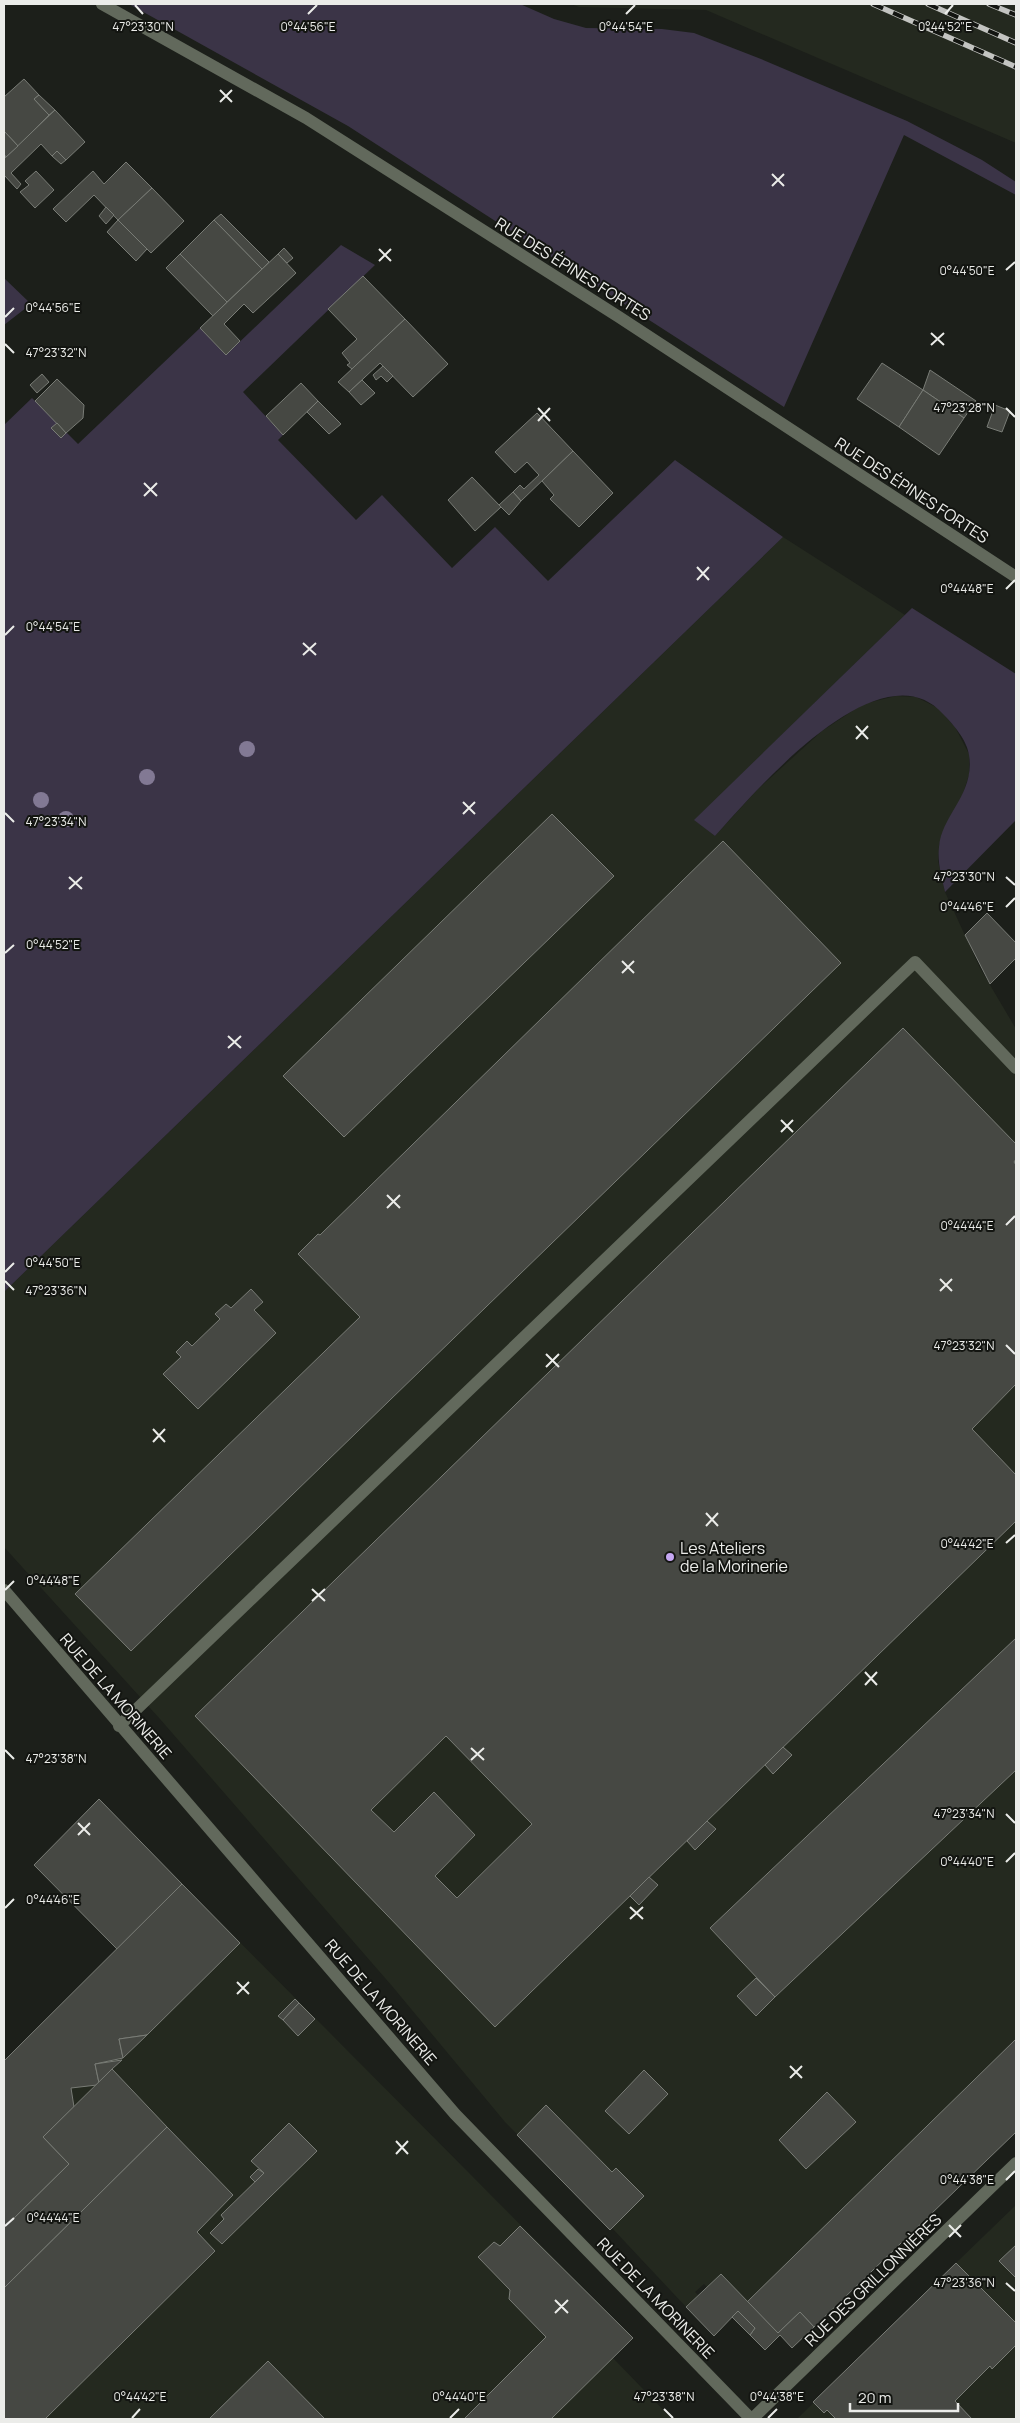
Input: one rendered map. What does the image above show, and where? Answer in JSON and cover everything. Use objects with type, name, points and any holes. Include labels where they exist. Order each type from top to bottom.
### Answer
[{"type":"street","name":"RUE DES ÉPINES FORTES","points":[[102,4],[306,118],[619,317],[1016,577]]},
{"type":"street","points":[[119,1726],[915,962],[1016,1068]]},
{"type":"street","name":"RUE DE LA MORINERIE","points":[[4,1590],[119,1726],[455,2114],[751,2419]]},
{"type":"street","name":"RUE DES GRILLONNIÈRES","points":[[751,2419],[1016,2163]]},
{"type":"shaded area","points":[[129,4],[520,4],[554,19],[586,28],[662,29],[694,33],[761,59],[907,121],[982,160],[1016,182],[1016,195],[904,135],[784,407],[348,126]]},
{"type":"shaded area","points":[[571,4],[1016,4],[1016,143],[706,10],[579,7]]},
{"type":"shaded area","points":[[341,245],[375,265],[243,392],[283,435],[278,440],[356,520],[382,495],[452,568],[495,527],[548,581],[675,460],[783,537],[4,1292],[4,425],[32,398],[78,444],[200,328],[226,355]]},
{"type":"shaded area","points":[[4,278],[31,304],[4,325]]},
{"type":"shaded area","points":[[783,537],[905,615],[695,820],[715,836],[757,790],[822,731],[863,704],[896,696],[916,697],[938,708],[955,727],[969,754],[969,775],[960,803],[946,824],[939,846],[938,861],[945,892],[980,968],[1016,1029],[1016,2132],[901,2242],[747,2302],[721,2274],[707,2287],[704,2284],[695,2292],[698,2295],[686,2307],[612,2228],[610,2230],[505,2122],[392,1986],[160,1719],[4,1547],[4,1292]]},
{"type":"shaded area","points":[[912,608],[1016,674],[1016,820],[945,892],[939,864],[941,835],[967,782],[970,769],[969,755],[963,738],[943,714],[917,697],[886,697],[853,711],[820,733],[758,789],[715,836],[694,820]]},
{"type":"shaded area","points":[[182,1884],[633,2338],[613,2358],[672,2419],[4,2419],[4,2061]]},
{"type":"shaded area","points":[[1016,2205],[1016,2419],[797,2419],[956,2263]]},
{"type":"building","points":[[24,79],[39,95],[34,99],[49,115],[18,146],[4,131],[4,97]]},
{"type":"building","points":[[39,95],[55,110],[49,115],[34,99]]},
{"type":"building","points":[[55,110],[85,142],[66,160],[57,151],[52,156],[41,144],[11,173],[21,184],[17,189],[4,175],[4,159]]},
{"type":"building","points":[[4,131],[18,146],[6,157],[4,154]]},
{"type":"building","points":[[57,151],[66,160],[61,164],[52,156]]},
{"type":"building","points":[[126,162],[152,188],[118,220],[94,195],[66,222],[53,209],[93,171],[104,184]]},
{"type":"building","points":[[36,171],[54,190],[35,208],[20,192],[29,185],[25,181]]},
{"type":"building","points":[[152,188],[184,221],[151,253],[118,220]]},
{"type":"building","points":[[106,207],[114,215],[106,224],[99,216]]},
{"type":"building","points":[[221,214],[269,262],[262,269],[214,220]]},
{"type":"building","points":[[118,220],[147,249],[136,261],[107,232]]},
{"type":"building","points":[[214,220],[262,269],[227,302],[180,254]]},
{"type":"building","points":[[284,248],[293,258],[287,263],[278,254]]},
{"type":"building","points":[[180,254],[227,302],[213,316],[166,268]]},
{"type":"building","points":[[278,254],[296,273],[253,313],[244,304],[224,324],[240,341],[226,355],[200,328]]},
{"type":"building","points":[[363,276],[405,319],[352,369],[347,365],[350,363],[342,353],[357,339],[328,309]]},
{"type":"building","points":[[405,319],[448,364],[413,397],[380,363],[349,392],[338,382]]},
{"type":"building","points":[[882,363],[923,390],[899,427],[857,399]]},
{"type":"building","points":[[383,366],[393,376],[387,382],[381,376],[376,380],[373,375]]},
{"type":"building","points":[[930,370],[976,401],[964,418],[923,390]]},
{"type":"building","points":[[42,374],[49,382],[37,393],[30,385]]},
{"type":"building","points":[[57,379],[84,405],[83,418],[66,433],[35,401]]},
{"type":"building","points":[[362,380],[375,393],[361,405],[349,392]]},
{"type":"building","points":[[301,383],[318,401],[283,435],[266,416]]},
{"type":"building","points":[[923,390],[964,418],[939,455],[899,427]]},
{"type":"building","points":[[318,401],[341,424],[329,434],[307,412]]},
{"type":"building","points":[[995,405],[1010,411],[1002,432],[987,427]]},
{"type":"building","points":[[537,413],[573,451],[521,501],[513,492],[520,485],[524,489],[539,475],[527,462],[515,473],[495,452]]},
{"type":"building","points":[[57,423],[66,433],[61,438],[51,428]]},
{"type":"building","points":[[573,451],[613,493],[579,527],[550,499],[554,495],[542,481]]},
{"type":"building","points":[[472,477],[501,507],[475,531],[448,500]]},
{"type":"building","points":[[513,492],[521,501],[509,515],[499,505]]},
{"type":"building","points":[[552,814],[614,876],[344,1137],[283,1076]]},
{"type":"building","points":[[723,841],[841,963],[131,1651],[75,1594],[360,1317],[298,1254],[318,1234],[320,1235]]},
{"type":"building","points":[[987,913],[1016,943],[1016,958],[990,984],[965,935]]},
{"type":"building","points":[[903,1028],[1016,1144],[1016,1159],[1014,1162],[1016,1165],[1016,1384],[972,1429],[1016,1475],[1016,1521],[495,2027],[195,1716]],"holes":[[[446,1736],[532,1824],[457,1898],[435,1876],[475,1835],[434,1792],[394,1832],[371,1810]]]},
{"type":"building","points":[[251,1289],[263,1302],[254,1310],[276,1333],[198,1409],[163,1374],[181,1357],[176,1352],[187,1341],[192,1346],[220,1319],[215,1314],[226,1304],[231,1308]]},
{"type":"building","points":[[1016,1638],[1016,1770],[775,1997],[710,1928]]},
{"type":"building","points":[[783,1747],[792,1755],[773,1774],[765,1765]]},
{"type":"building","points":[[99,1799],[182,1884],[117,1949],[34,1865]]},
{"type":"building","points":[[707,1821],[716,1829],[695,1850],[687,1841]]},
{"type":"building","points":[[649,1877],[658,1885],[639,1905],[630,1896]]},
{"type":"building","points":[[182,1884],[240,1943],[147,2035],[119,2039],[123,2058],[95,2064],[99,2083],[97,2085],[71,2088],[74,2107],[43,2137],[69,2164],[4,2228],[4,2061]]},
{"type":"building","points":[[756,1978],[775,1997],[756,2016],[737,1996]]},
{"type":"building","points":[[295,1999],[299,2003],[283,2020],[278,2016]]},
{"type":"building","points":[[299,2003],[315,2019],[298,2036],[283,2020]]},
{"type":"building","points":[[147,2035],[123,2058],[119,2039]]},
{"type":"building","points":[[1016,2039],[1016,2132],[814,2327],[800,2312],[778,2333],[747,2302]]},
{"type":"building","points":[[122,2060],[112,2069],[99,2083],[95,2064]]},
{"type":"building","points":[[112,2069],[167,2127],[4,2288],[4,2228],[69,2164],[43,2137]]},
{"type":"building","points":[[644,2070],[668,2094],[629,2134],[605,2111]]},
{"type":"building","points":[[827,2092],[856,2122],[806,2169],[779,2140]]},
{"type":"building","points":[[546,2105],[612,2172],[616,2168],[644,2196],[610,2230],[517,2135]]},
{"type":"building","points":[[289,2123],[317,2151],[222,2244],[210,2233],[224,2219],[221,2215],[264,2173],[251,2161]]},
{"type":"building","points":[[167,2127],[233,2195],[197,2232],[215,2251],[45,2419],[4,2419],[4,2288]]},
{"type":"building","points":[[258,2169],[264,2173],[255,2182],[250,2177]]},
{"type":"building","points":[[520,2226],[633,2338],[551,2419],[464,2419],[546,2337],[509,2299],[510,2290],[478,2257],[494,2242],[500,2246]]},
{"type":"building","points":[[1016,2245],[1016,2278],[999,2261]]},
{"type":"building","points":[[956,2263],[1016,2323],[1016,2345],[992,2369],[990,2366],[955,2401],[972,2419],[836,2419],[827,2410],[824,2413],[813,2402]]},
{"type":"building","points":[[721,2274],[778,2333],[800,2312],[814,2327],[792,2348],[780,2335],[765,2350],[750,2335],[755,2328],[738,2311],[714,2336],[686,2307]]},
{"type":"building","points":[[738,2311],[755,2328],[750,2335],[732,2317]]},
{"type":"building","points":[[268,2361],[325,2419],[209,2419]]},
{"type":"railway","points":[[873,4],[1016,67]]},
{"type":"railway","points":[[928,4],[1016,43]]},
{"type":"railway","points":[[989,4],[1016,15]]},
{"type":"place","name":"Les Ateliers de la Morinerie","points":[[670,1557]]}]
